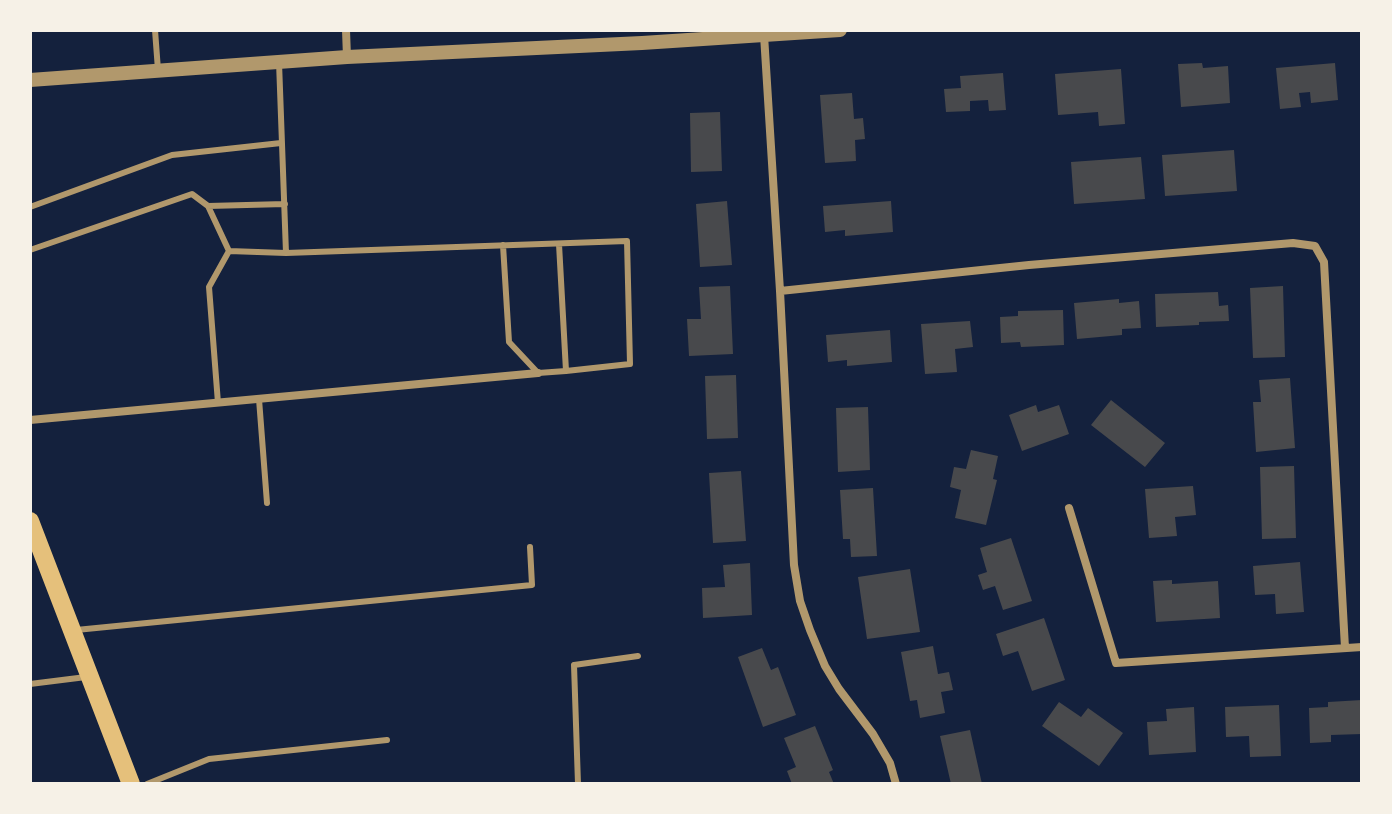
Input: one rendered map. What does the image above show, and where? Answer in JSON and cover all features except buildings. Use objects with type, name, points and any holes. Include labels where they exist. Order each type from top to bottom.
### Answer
[{"type":"main road","points":[[30,521],[131,784]]},
{"type":"street","points":[[346,30],[347,57]]},
{"type":"street","points":[[30,80],[641,37],[840,30]]},
{"type":"street","points":[[764,35],[794,565],[800,601],[825,666],[873,734],[890,763],[896,784]]},
{"type":"street","points":[[780,291],[1060,262],[1293,243],[1315,246],[1324,262],[1345,648]]},
{"type":"street","points":[[30,420],[538,373]]},
{"type":"street","points":[[1069,508],[1116,663],[1362,647]]},
{"type":"lane","points":[[155,30],[158,70]]},
{"type":"lane","points":[[279,62],[286,253]]},
{"type":"lane","points":[[30,207],[172,155],[281,143]]},
{"type":"lane","points":[[30,250],[192,194],[208,206],[229,251]]},
{"type":"lane","points":[[208,206],[285,204]]},
{"type":"lane","points":[[229,251],[286,253],[503,245],[559,244],[627,241],[630,364],[538,373],[509,342],[503,245]]},
{"type":"lane","points":[[559,244],[566,371]]},
{"type":"lane","points":[[218,403],[209,287],[229,251]]},
{"type":"lane","points":[[259,399],[267,503]]},
{"type":"lane","points":[[72,631],[532,585],[530,547]]},
{"type":"lane","points":[[578,784],[574,665],[638,656]]},
{"type":"lane","points":[[30,684],[90,676]]},
{"type":"lane","points":[[147,784],[209,759],[387,740]]}]
